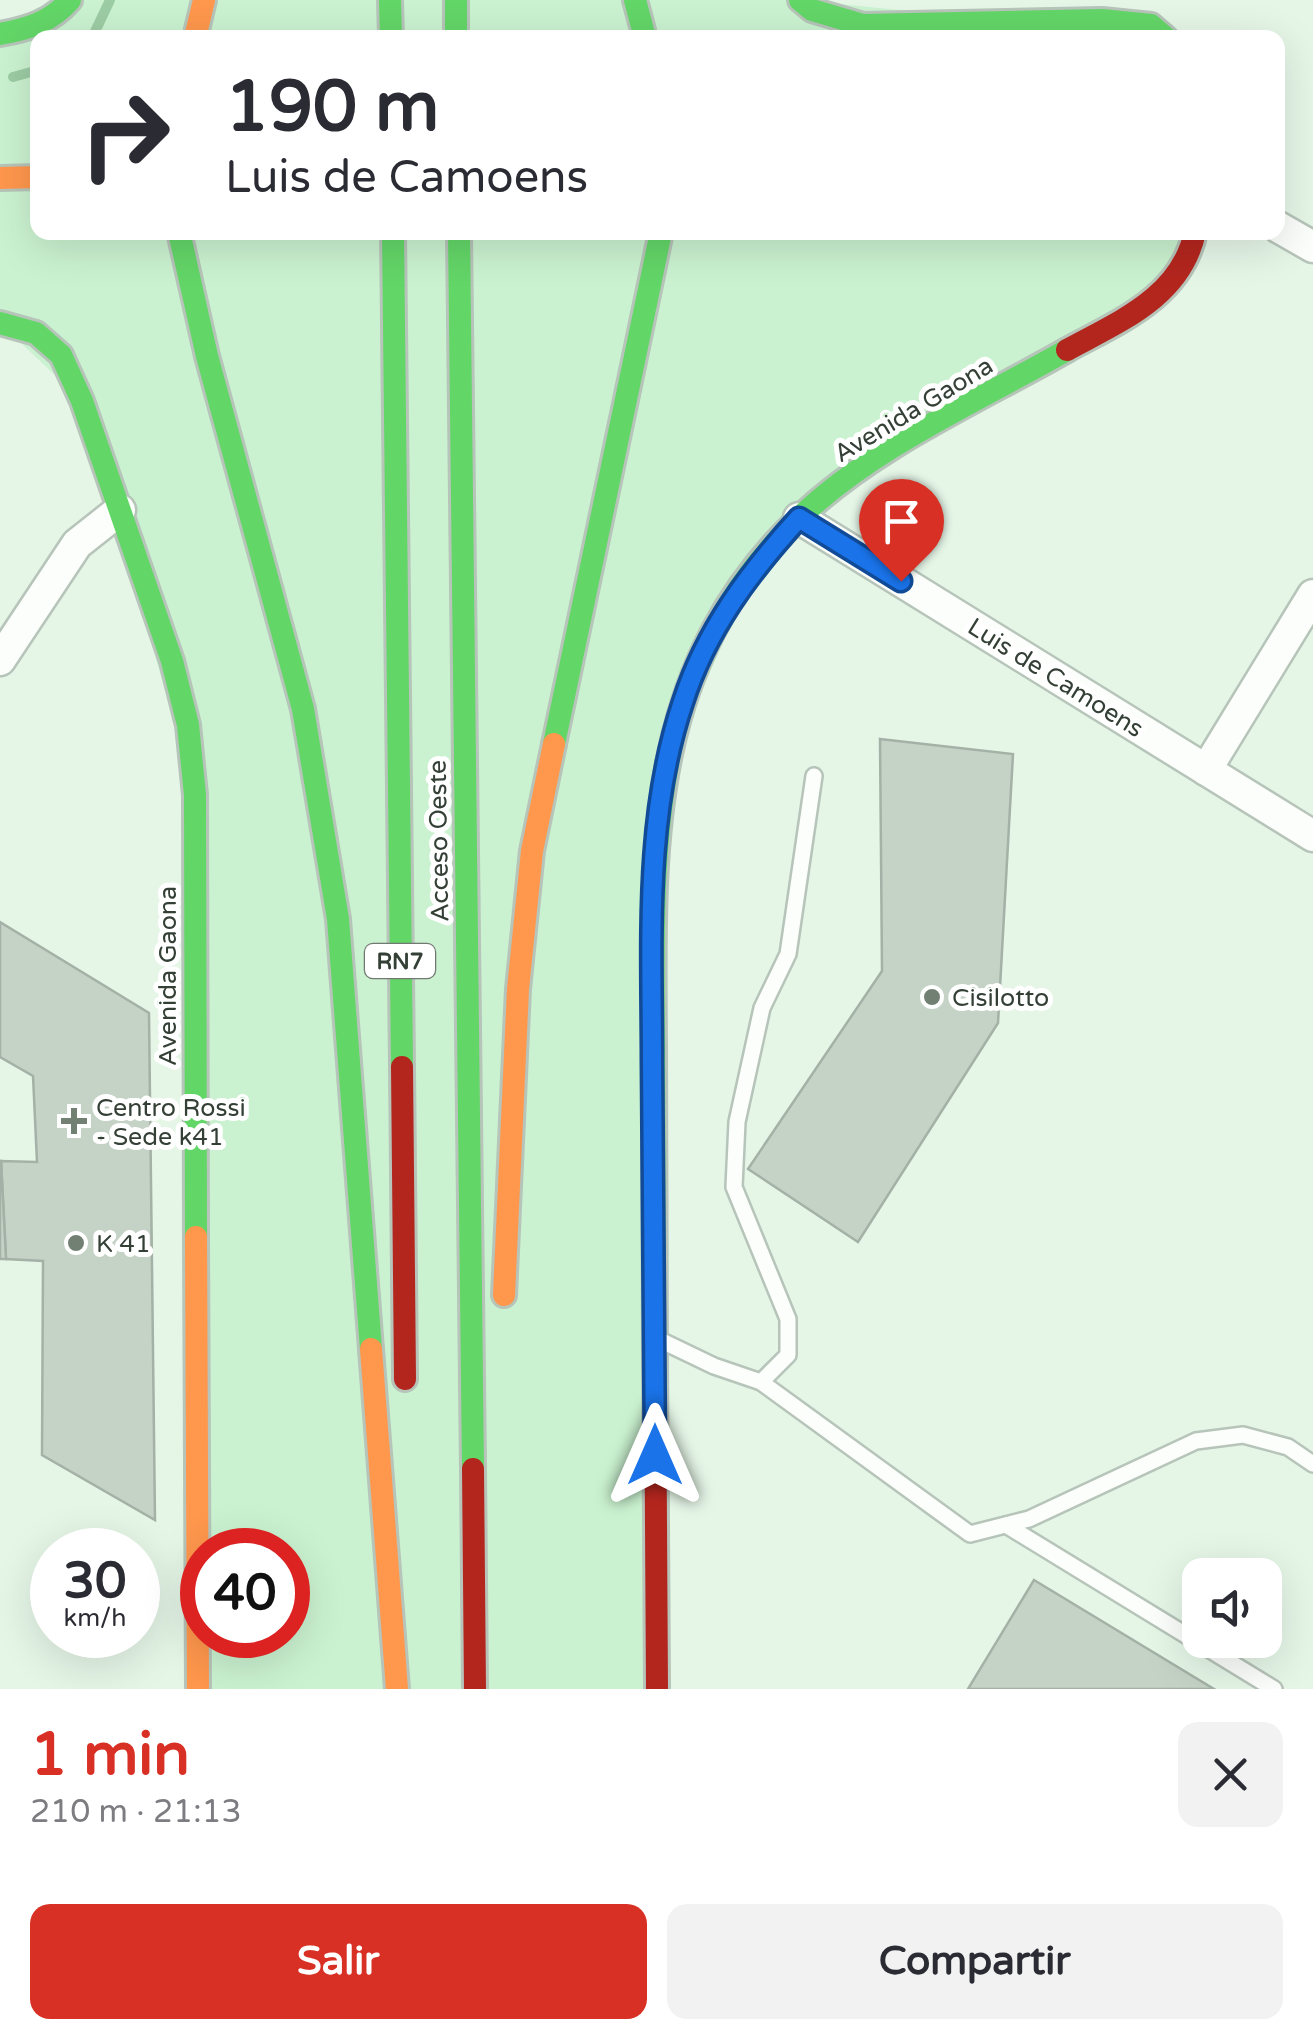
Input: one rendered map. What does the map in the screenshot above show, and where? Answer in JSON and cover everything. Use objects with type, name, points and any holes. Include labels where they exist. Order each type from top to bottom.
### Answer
[{"type":"main road","points":[[0,34],[35,28],[58,16],[70,0]]},
{"type":"main road","points":[[197,30],[204,0]]},
{"type":"main road","points":[[390,0],[391,30]]},
{"type":"main road","points":[[456,0],[456,30]]},
{"type":"main road","points":[[635,0],[643,30]]},
{"type":"main road","points":[[800,0],[812,10],[863,25],[1102,20],[1152,25],[1157,30]]},
{"type":"main road","points":[[0,178],[30,177]]},
{"type":"main road","points":[[181,240],[207,356],[303,709],[338,919],[397,1689]]},
{"type":"main road","name":"Acceso Oeste","points":[[393,240],[405,1410]]},
{"type":"main road","name":"Acceso Oeste","points":[[459,240],[475,1689]]},
{"type":"main road","points":[[502,1315],[518,989],[532,851],[660,240]]},
{"type":"main road","name":"Avenida Gaona","points":[[657,1689],[652,920],[664,776],[683,701],[715,626],[757,564],[799,518],[868,463],[1148,305],[1174,283],[1194,240]]},
{"type":"main road","name":"Avenida Gaona","points":[[0,323],[36,333],[61,355],[82,400],[172,661],[188,725],[194,795],[198,1689]]},
{"type":"main road","points":[[474,1598],[495,1390]]},
{"type":"main road","points":[[406,1510],[408,1689]]},
{"type":"street","points":[[1285,231],[1313,248]]},
{"type":"street","points":[[0,660],[9,624],[76,544],[120,510]]},
{"type":"street","name":"Luis de Camoens","points":[[799,518],[1313,836]]},
{"type":"street","points":[[1206,770],[1313,596]]},
{"type":"lane","points":[[761,1382],[788,1355],[788,1320],[734,1187],[737,1122],[762,1008],[788,954],[814,776]]},
{"type":"lane","points":[[654,1338],[714,1366],[761,1382],[970,1534],[1029,1519],[1196,1442],[1243,1435],[1288,1447],[1313,1464]]},
{"type":"lane","points":[[1006,1525],[1274,1689]]},
{"type":"green space","points":[[70,0],[800,0],[1097,30],[30,30],[30,240],[1192,240],[1174,283],[867,463],[757,565],[664,777],[657,1689],[198,1689],[198,1658],[310,1658],[310,1528],[197,1528],[195,795],[82,401],[0,323],[0,34]]},
{"type":"building","name":"Cisilotto","points":[[880,739],[1013,754],[998,1023],[858,1242],[748,1169],[882,971]]},
{"type":"building","points":[[0,922],[149,1013],[155,1520],[42,1455],[43,1261],[6,1259],[1,1161],[37,1162],[33,1076],[0,1057]]},
{"type":"building","points":[[1,1161],[6,1259],[0,1259]]},
{"type":"building","points":[[1034,1580],[1214,1689],[968,1689]]},
{"type":"waterway","points":[[96,30],[110,0]]},
{"type":"waterway","points":[[13,77],[30,72]]},
{"type":"traffic: fast","points":[[0,34],[38,23],[70,0]]},
{"type":"traffic: fast","points":[[390,0],[391,30]]},
{"type":"traffic: fast","points":[[456,0],[456,30]]},
{"type":"traffic: fast","points":[[635,0],[643,30]]},
{"type":"traffic: fast","points":[[800,0],[812,10],[863,25],[1102,20],[1151,25],[1157,30]]},
{"type":"traffic: fast","points":[[181,240],[207,356],[303,709],[338,919],[371,1349]]},
{"type":"traffic: fast","points":[[393,240],[402,1067]]},
{"type":"traffic: fast","points":[[459,240],[473,1469]]},
{"type":"traffic: fast","points":[[554,744],[659,240]]},
{"type":"traffic: fast","points":[[0,323],[36,333],[61,355],[82,401],[172,661],[188,725],[195,795],[196,1237]]},
{"type":"traffic: fast","points":[[655,1361],[654,905],[658,835],[667,766],[684,701],[710,637],[747,577],[798,519],[827,493],[892,447],[1067,350]]},
{"type":"traffic: slow","points":[[197,30],[204,0]]},
{"type":"traffic: slow","points":[[0,178],[30,177]]},
{"type":"traffic: slow","points":[[504,1295],[518,989],[532,851],[554,744]]},
{"type":"traffic: slow","points":[[196,1237],[198,1689]]},
{"type":"traffic: slow","points":[[371,1349],[397,1689]]},
{"type":"traffic: jam","points":[[1067,350],[1127,317],[1162,290],[1177,274],[1193,240]]},
{"type":"traffic: jam","points":[[402,1067],[405,1379]]},
{"type":"traffic: jam","points":[[655,1361],[657,1689]]},
{"type":"traffic: jam","points":[[473,1469],[475,1689]]},
{"type":"place","name":"Cisilotto","points":[[932,997]]},
{"type":"place","name":"Centro Rossi - Sede k41","points":[[74,1121]]},
{"type":"place","name":"K 41","points":[[76,1243]]},
{"type":"route","points":[[655,1455],[653,876],[664,776],[683,701],[715,626],[757,564],[799,518],[901,581]]}]
